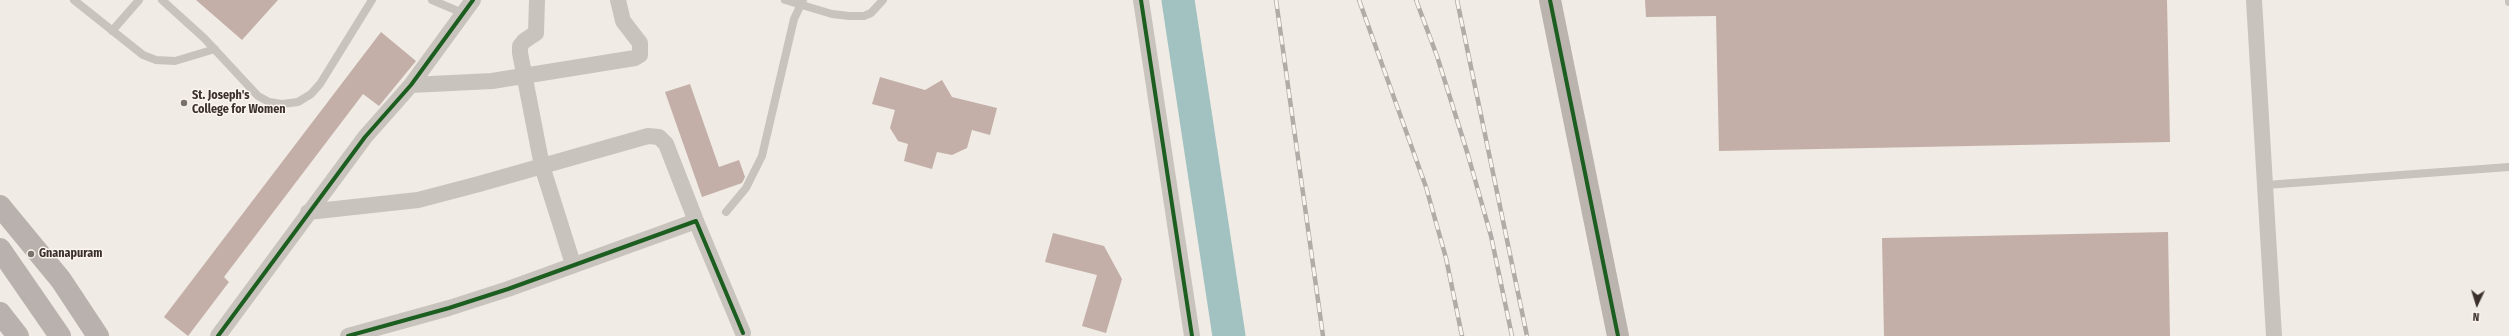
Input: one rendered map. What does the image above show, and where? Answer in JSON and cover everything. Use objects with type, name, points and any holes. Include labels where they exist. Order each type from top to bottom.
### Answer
[{"type":"main road","points":[[0,206],[60,280],[98,336]]},
{"type":"main road","points":[[0,249],[60,336]]},
{"type":"main road","points":[[0,313],[18,336]]},
{"type":"street","points":[[537,0],[536,33],[520,46],[524,77],[542,166],[573,264]]},
{"type":"street","points":[[411,85],[470,83],[524,77],[630,60],[640,55],[640,42],[623,21],[618,0]]},
{"type":"street","points":[[1141,0],[1192,336]]},
{"type":"street","points":[[1550,0],[1618,336]]},
{"type":"street","points":[[2254,0],[2274,336]]},
{"type":"street","points":[[218,336],[308,212],[365,137],[411,85],[469,7]]},
{"type":"street","points":[[308,212],[418,200],[648,136],[659,137],[666,144],[741,335]]},
{"type":"street","points":[[348,336],[449,308],[696,221]]},
{"type":"lane","points":[[112,31],[139,0]]},
{"type":"lane","points":[[162,0],[215,49],[258,96],[269,102],[282,104],[298,102],[311,94],[320,84],[372,0]]},
{"type":"lane","points":[[432,0],[469,7]]},
{"type":"lane","points":[[785,0],[801,3],[832,14],[864,16],[871,13],[883,0]]},
{"type":"lane","points":[[78,1],[112,31],[143,55],[156,60],[180,60],[215,49]]},
{"type":"lane","points":[[726,212],[746,188],[762,156],[801,3]]},
{"type":"lane","points":[[2266,185],[2509,167]]},
{"type":"building","points":[[196,0],[278,0],[242,40]]},
{"type":"building","points":[[1645,0],[2167,0],[2170,142],[1719,151],[1716,16],[1646,17]]},
{"type":"building","points":[[381,32],[416,61],[379,106],[363,94],[224,277],[229,282],[188,336],[164,317]]},
{"type":"building","points":[[880,77],[925,90],[942,80],[952,97],[997,108],[990,135],[972,130],[967,148],[952,155],[937,152],[932,169],[904,161],[908,144],[898,141],[890,128],[895,110],[872,104]]},
{"type":"building","points":[[690,84],[719,167],[739,160],[745,177],[742,183],[702,197],[665,92]]},
{"type":"building","points":[[2168,232],[2170,336],[1884,336],[1882,238]]},
{"type":"building","points":[[1053,233],[1104,246],[1122,279],[1106,333],[1082,326],[1097,275],[1045,262]]},
{"type":"waterway","points":[[1178,0],[1229,336]]},
{"type":"railway","points":[[1276,0],[1323,336]]},
{"type":"railway","points":[[1359,0],[1426,187],[1446,258],[1462,336]]},
{"type":"railway","points":[[1416,0],[1437,56],[1468,155],[1491,236],[1512,336]]},
{"type":"railway","points":[[1457,0],[1527,336]]},
{"type":"cycle path","points":[[218,336],[365,137],[411,85],[473,0]]},
{"type":"cycle path","points":[[1141,0],[1192,336]]},
{"type":"cycle path","points":[[1550,0],[1618,336]]},
{"type":"cycle path","points":[[348,336],[449,308],[508,289],[696,221],[743,333]]},
{"type":"place","name":"St. Joseph's College for Women","points":[[184,103]]},
{"type":"place","name":"Gnanapuram","points":[[31,254]]}]
